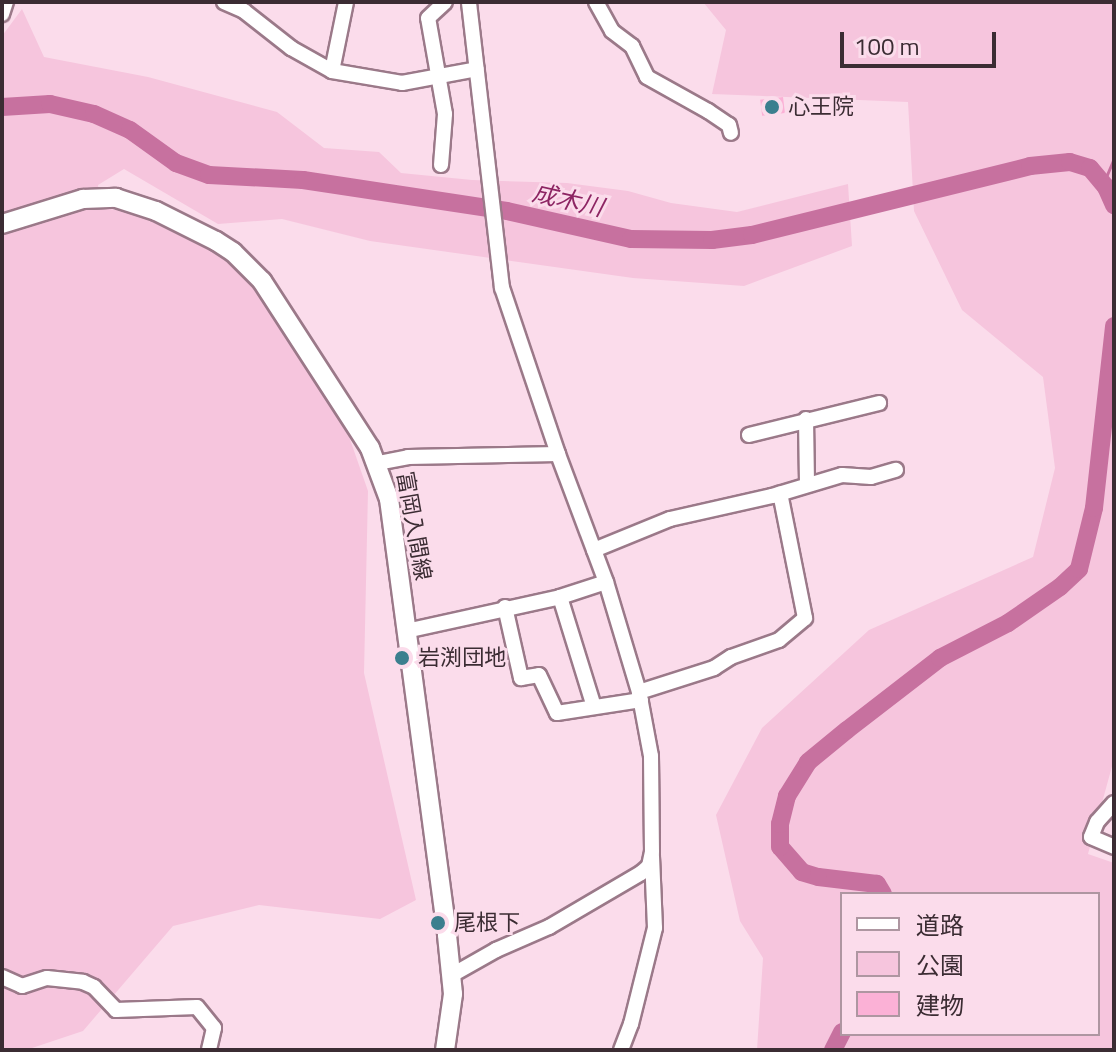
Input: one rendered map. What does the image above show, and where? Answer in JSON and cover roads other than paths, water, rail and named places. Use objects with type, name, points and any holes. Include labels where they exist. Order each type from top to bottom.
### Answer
[{"type":"main road","name":"富岡入間線","points":[[2,224],[83,199],[116,198],[156,211],[216,241],[233,252],[262,281],[378,463],[389,499],[452,975],[452,1011],[445,1050]]},
{"type":"street","points":[[2,14],[6,2]]},
{"type":"street","points":[[224,2],[244,11],[291,48],[332,71],[402,83],[477,69]]},
{"type":"street","points":[[332,71],[346,2]]},
{"type":"street","points":[[441,165],[445,114],[428,18],[445,2]]},
{"type":"street","points":[[469,2],[506,306],[606,582],[640,696],[651,756],[655,928],[631,1024],[621,1050]]},
{"type":"street","points":[[596,2],[612,31],[632,46],[647,77],[729,125],[731,133]]},
{"type":"street","points":[[749,435],[879,403]]},
{"type":"street","points":[[806,419],[807,484]]},
{"type":"street","points":[[378,463],[408,457],[558,454]]},
{"type":"street","points":[[594,550],[670,519],[842,475],[871,477],[896,470]]},
{"type":"street","points":[[505,607],[521,678],[539,675],[557,713],[640,696],[779,640],[805,618],[780,493]]},
{"type":"street","points":[[406,631],[560,597],[606,582]]},
{"type":"street","points":[[560,597],[594,707]]},
{"type":"street","points":[[1114,803],[1097,822],[1091,837],[1114,847]]},
{"type":"street","points":[[452,975],[496,950],[549,927],[641,873],[649,866],[652,852]]},
{"type":"street","points":[[2,977],[22,986],[47,978],[83,982],[94,987],[116,1010],[197,1007],[214,1028],[209,1050]]},
{"type":"waterway","name":"成木川","points":[[2,107],[50,104],[94,114],[130,130],[176,163],[209,175],[303,180],[507,211],[631,239],[712,240],[752,235],[1030,166],[1070,162],[1090,168],[1106,187],[1114,205]]},
{"type":"waterway","points":[[1103,184],[1114,158]]},
{"type":"waterway","name":"成木川","points":[[882,892],[877,884],[818,877],[802,872],[780,847],[780,824],[787,796],[808,762],[847,730],[940,658],[1008,623],[1060,587],[1079,569],[1094,508],[1114,326]]},
{"type":"waterway","name":"成木川","points":[[833,1050],[840,1036]]},
{"type":"place","name":"心王院","points":[[772,107]]},
{"type":"place","name":"岩渕団地","points":[[402,658]]},
{"type":"place","name":"尾根下","points":[[438,923]]}]
